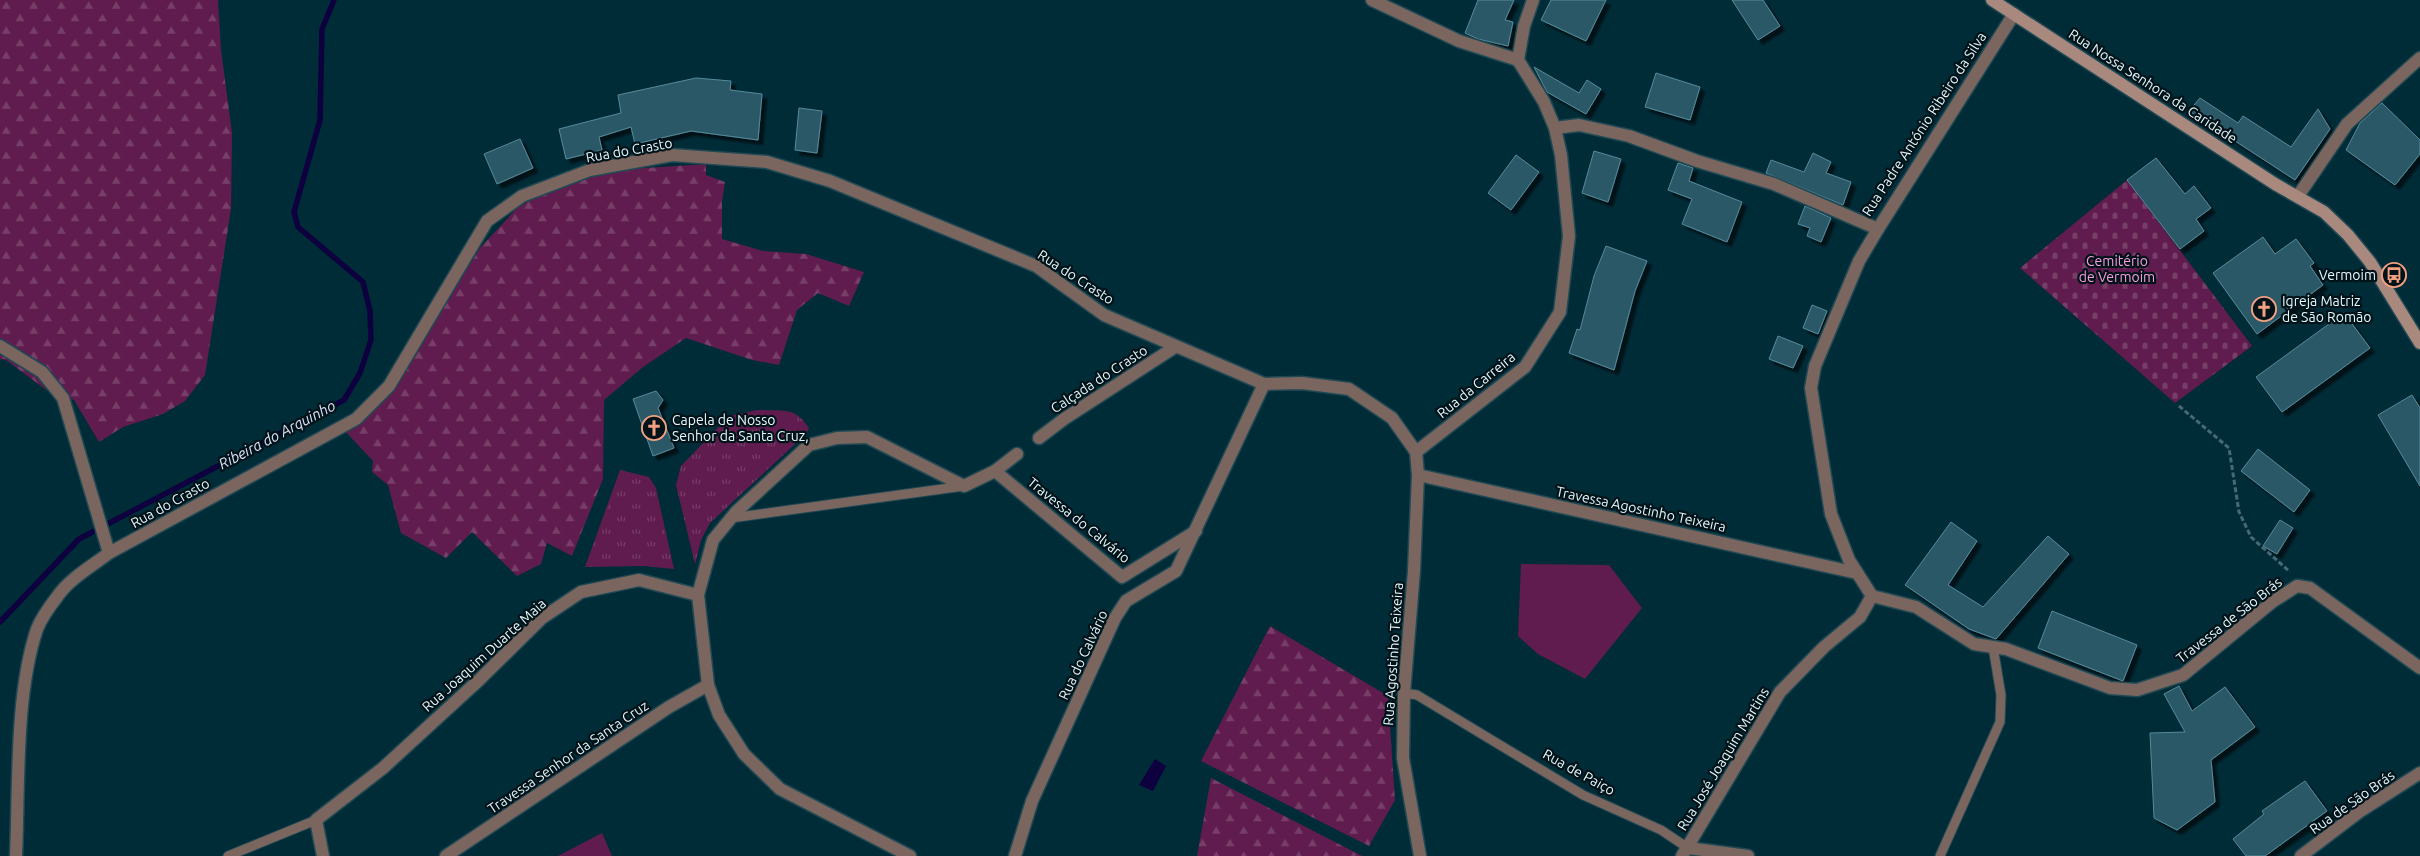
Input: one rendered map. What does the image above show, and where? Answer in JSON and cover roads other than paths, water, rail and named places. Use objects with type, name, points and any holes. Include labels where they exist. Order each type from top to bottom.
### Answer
[{"type":"street","points":[[1372,0],[1458,41],[1518,60],[1544,102],[1555,128]]},
{"type":"street","points":[[1518,60],[1524,26],[1533,0]]},
{"type":"street","name":"Rua Nossa Senhora da Caridade","points":[[1992,0],[2324,212],[2348,235],[2370,262],[2420,342]]},
{"type":"street","name":"Rua Padre António Ribeiro da Silva","points":[[1555,128],[1580,125],[1629,136],[1697,162],[1774,184],[1878,229],[2014,14]]},
{"type":"street","points":[[2298,196],[2348,124],[2420,58]]},
{"type":"street","name":"Rua da Carreira","points":[[1416,452],[1525,367],[1560,312],[1569,236],[1561,155],[1555,128]]},
{"type":"street","name":"Rua do Crasto","points":[[16,856],[22,711],[29,660],[38,628],[58,595],[109,553],[356,419],[388,386],[487,221],[522,196],[590,170],[672,155],[767,162],[821,178],[1036,266],[1104,315],[1264,384],[1302,383],[1349,389],[1392,418],[1416,452]]},
{"type":"street","points":[[1872,596],[1849,560],[1831,514],[1811,388],[1815,366],[1855,270],[1878,229]]},
{"type":"street","points":[[0,346],[42,372],[63,398],[109,553]]},
{"type":"street","name":"Calçada do Crasto","points":[[1039,438],[1064,419],[1175,347]]},
{"type":"street","name":"Rua do Calvário","points":[[1015,856],[1032,801],[1115,618],[1126,601],[1176,572],[1197,531],[1264,384]]},
{"type":"street","points":[[910,856],[780,789],[744,754],[719,715],[708,685],[698,594],[713,540],[731,518],[809,445],[837,438],[868,437],[964,486],[995,471],[1017,454]]},
{"type":"street","name":"Rua Agostinho Teixeira","points":[[1416,452],[1418,475],[1414,571],[1404,693],[1403,758],[1420,856]]},
{"type":"street","name":"Travessa do Calvário","points":[[995,471],[1122,577],[1197,531]]},
{"type":"street","name":"Travessa Agostinho Teixeira","points":[[1418,475],[1857,573]]},
{"type":"street","name":"Rua Joaquim Duarte Maia","points":[[316,820],[382,768],[479,680],[542,618],[582,592],[639,580],[698,594]]},
{"type":"street","name":"Travessa de São Brás","points":[[1872,596],[1916,607],[1974,644],[2006,648],[2110,688],[2137,690],[2183,675],[2272,602],[2297,586],[2310,588],[2420,668]]},
{"type":"street","name":"Rua José Joaquim Martins","points":[[1685,852],[1780,692],[1824,647],[1860,617],[1872,596]]},
{"type":"street","name":"Travessa Senhor da Santa Cruz","points":[[446,856],[669,707],[708,685]]},
{"type":"street","name":"Rua de São Brás","points":[[2301,856],[2359,812],[2420,773]]},
{"type":"street","points":[[316,820],[323,856]]},
{"type":"street","name":"Rua de Paiço","points":[[1685,852],[1748,856]]},
{"type":"lane","points":[[731,518],[964,486]]},
{"type":"lane","points":[[1940,856],[2000,722],[2001,695],[1993,647]]},
{"type":"lane","name":"Rua de Paiço","points":[[1404,693],[1417,695],[1583,795],[1661,830],[1685,852]]},
{"type":"lane","name":"Rua Joaquim Duarte Maia","points":[[228,856],[316,820]]},
{"type":"waterway","name":"Ribeira do Arquinho","points":[[0,622],[79,539],[344,400],[360,373],[371,340],[370,311],[363,282],[298,227],[294,212],[320,120],[322,29],[334,0]]},
{"type":"place","name":"Vermoim","points":[[2394,275]]},
{"type":"place","name":"Igreja Matriz de São Romão","points":[[2264,309]]},
{"type":"place","name":"Capela de Nosso Senhor da Santa Cruz,","points":[[654,428]]},
{"type":"park label","name":"Cemitério de Vermoim","points":[[2117,270]]}]
